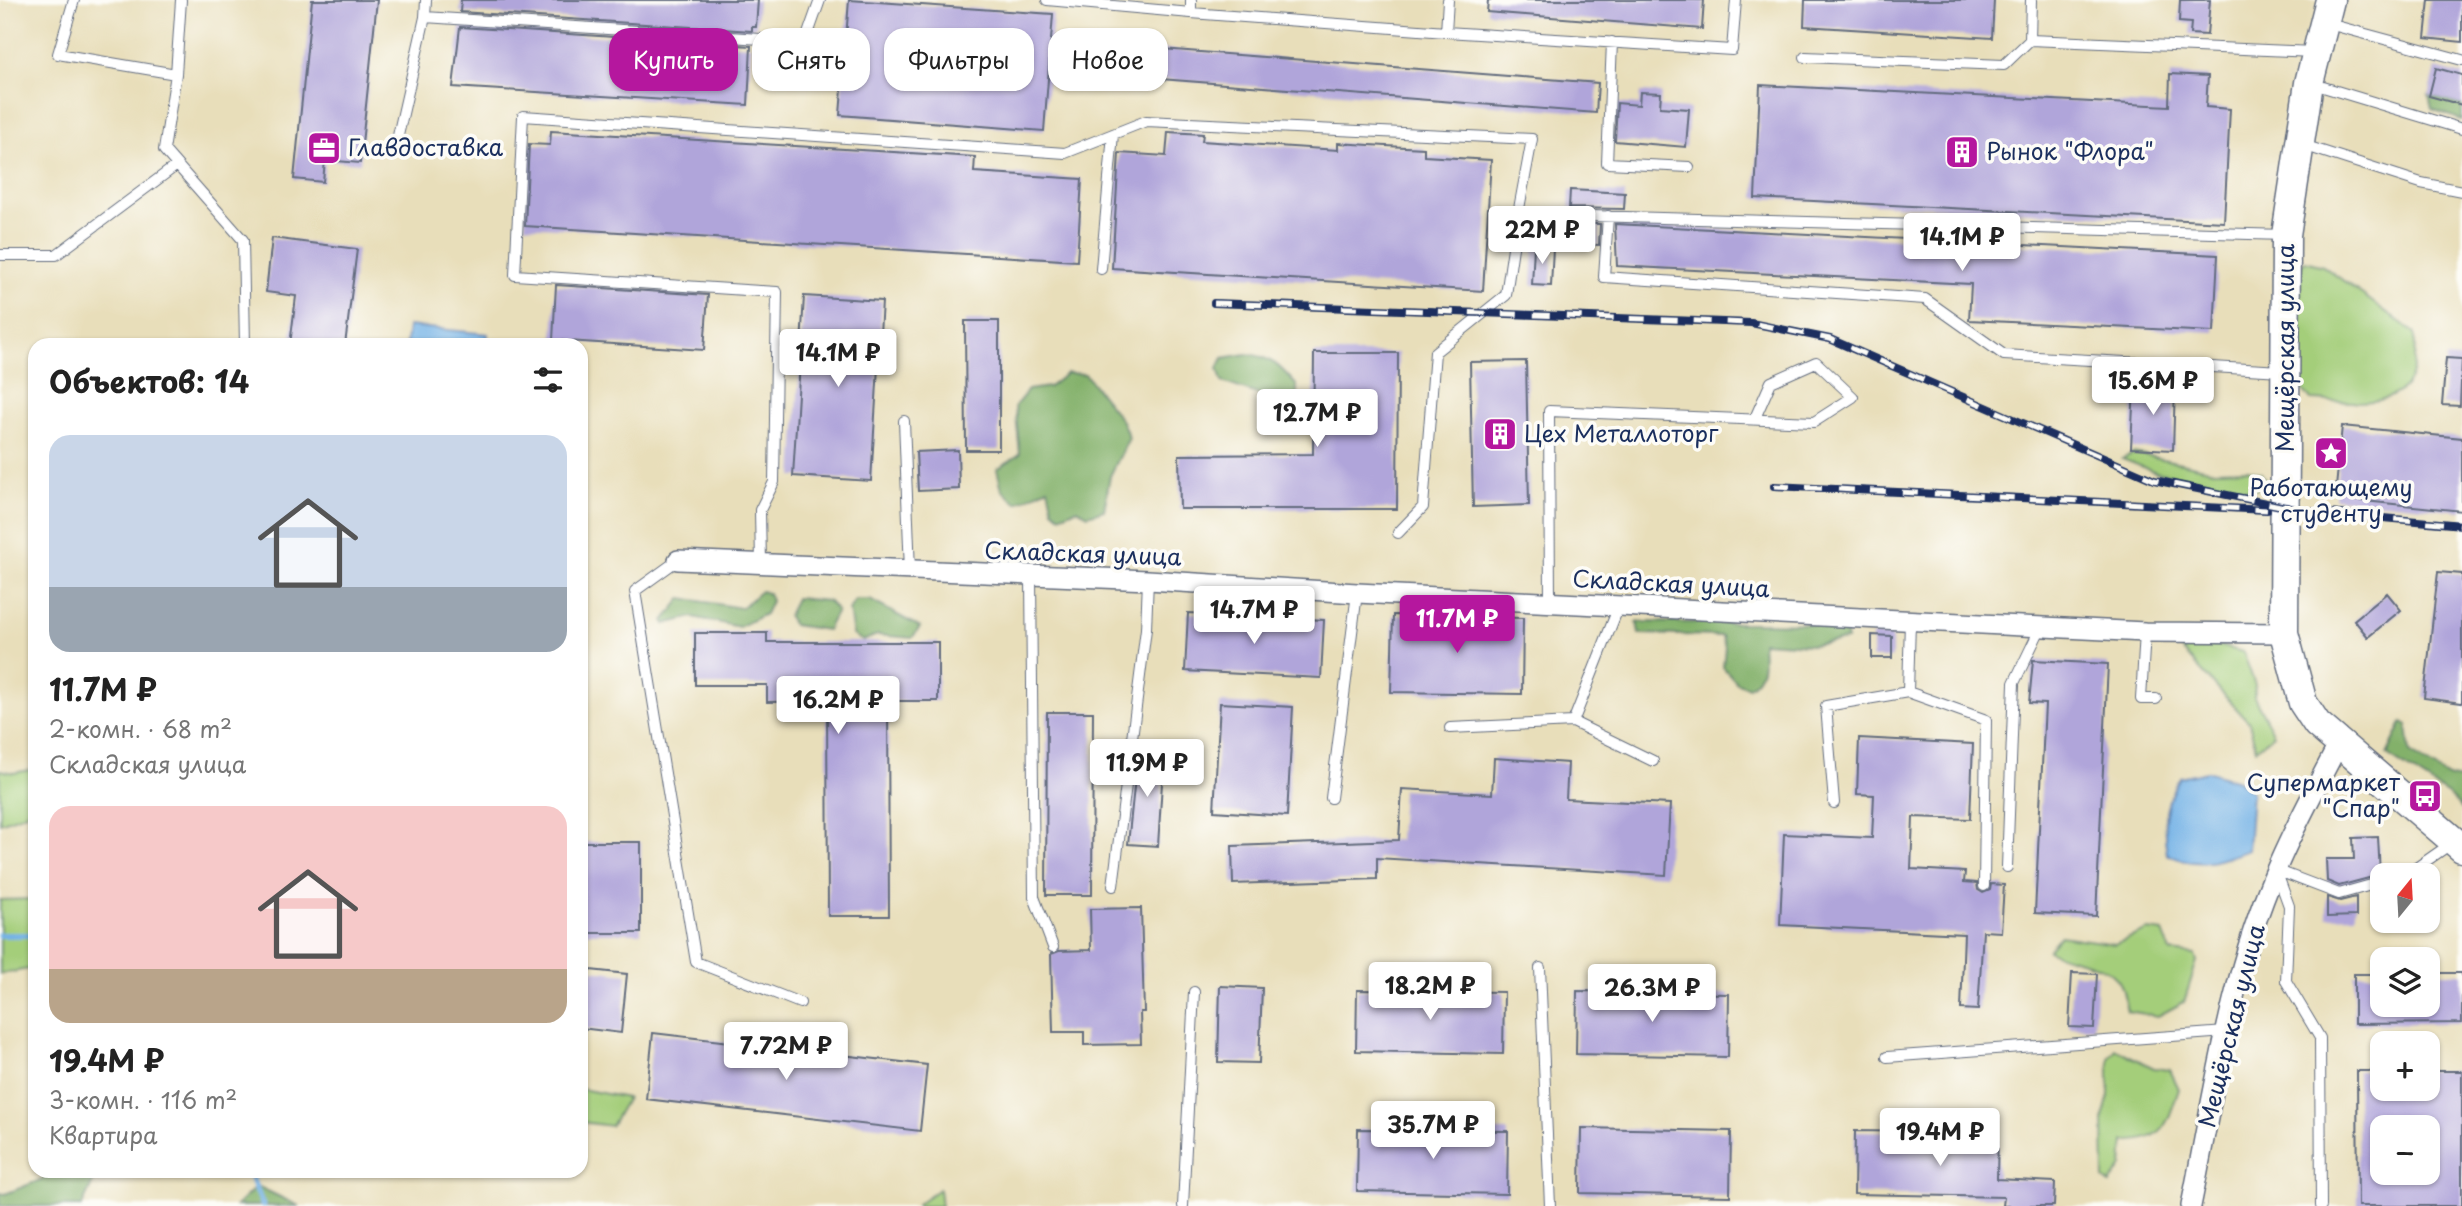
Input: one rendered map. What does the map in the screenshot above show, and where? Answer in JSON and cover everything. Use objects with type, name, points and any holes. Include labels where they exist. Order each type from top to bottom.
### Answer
[{"type":"main road","name":"Мещёрская улица","points":[[2327,11],[2309,83],[2286,235],[2284,633],[2303,702],[2317,724],[2338,745]]},
{"type":"main road","points":[[2338,745],[2458,844]]},
{"type":"street","name":"Складская улица","points":[[678,560],[1148,580],[2145,632],[2284,633]]},
{"type":"street","name":"Мещёрская улица","points":[[2191,1206],[2226,1032],[2247,951],[2276,870],[2338,745]]},
{"type":"lane","points":[[74,0],[58,54],[176,74]]},
{"type":"lane","points":[[181,0],[176,74],[164,150],[243,240],[245,338]]},
{"type":"lane","points":[[397,140],[425,17],[426,0]]},
{"type":"lane","points":[[810,28],[820,0]]},
{"type":"lane","points":[[1047,0],[1446,32],[1732,50],[1735,0]]},
{"type":"lane","points":[[1191,0],[1191,13]]},
{"type":"lane","points":[[1446,32],[1448,0]]},
{"type":"lane","points":[[1805,57],[2004,65],[2030,40],[2031,0]]},
{"type":"lane","points":[[2327,11],[2462,60]]},
{"type":"lane","points":[[425,17],[752,39]]},
{"type":"lane","points":[[2030,40],[2316,52]]},
{"type":"lane","points":[[1612,42],[1606,163],[1689,167]]},
{"type":"lane","points":[[2309,83],[2462,129]]},
{"type":"lane","points":[[761,564],[760,510],[774,482],[777,292],[515,275],[523,116],[1065,153],[1146,121],[1532,139],[1506,295],[1435,352],[1423,507],[1398,533]]},
{"type":"lane","points":[[1101,269],[1113,134]]},
{"type":"lane","points":[[2299,144],[2421,183],[2462,191]]},
{"type":"lane","points":[[0,255],[56,255],[177,165]]},
{"type":"lane","points":[[1518,214],[2286,235]]},
{"type":"lane","points":[[1608,216],[1604,278],[1925,299],[2004,355],[2286,371]]},
{"type":"lane","points":[[1550,603],[1549,411],[1814,422],[1853,397],[1816,362],[1771,382],[1755,418]]},
{"type":"lane","points":[[904,421],[910,571]]},
{"type":"lane","points":[[678,560],[635,592],[696,962],[800,1003]]},
{"type":"lane","points":[[1031,577],[1034,897],[1053,947]]},
{"type":"lane","points":[[1113,886],[1146,629],[1148,580]]},
{"type":"lane","points":[[1331,798],[1357,593]]},
{"type":"lane","points":[[1573,722],[1619,606]]},
{"type":"lane","points":[[1908,692],[1910,621]]},
{"type":"lane","points":[[2007,867],[2014,683],[2040,627]]},
{"type":"lane","points":[[2145,632],[2141,699],[2157,699]]},
{"type":"lane","points":[[1834,803],[1826,706],[1908,692],[1986,720],[1984,886]]},
{"type":"lane","points":[[1450,728],[1573,722],[1653,761]]},
{"type":"lane","points":[[2426,863],[2458,844]]},
{"type":"lane","points":[[2276,870],[2339,894],[2370,885]]},
{"type":"lane","points":[[2276,870],[2289,906],[2286,981],[2320,1038],[2321,1206]]},
{"type":"lane","points":[[1540,968],[1550,1206]]},
{"type":"lane","points":[[1183,1206],[1194,992]]},
{"type":"lane","points":[[1887,1057],[2226,1032]]},
{"type":"green space","points":[[2429,96],[2462,105],[2462,120],[2432,109]]},
{"type":"green space","points":[[2305,261],[2323,266],[2415,333],[2412,372],[2406,385],[2397,393],[2370,401],[2311,400],[2296,381],[2296,270]]},
{"type":"green space","points":[[1246,354],[1262,357],[1280,368],[1297,386],[1297,397],[1283,403],[1222,382],[1218,368],[1223,358]]},
{"type":"green space","points":[[1067,373],[1085,374],[1122,421],[1129,438],[1110,476],[1104,510],[1088,515],[1077,509],[1060,516],[1053,510],[1048,488],[1017,503],[1002,490],[997,469],[1020,454],[1015,406],[1028,390],[1049,387]]},
{"type":"green space","points":[[2134,453],[2214,470],[2248,469],[2261,473],[2265,480],[2259,488],[2251,490],[2156,472],[2122,459]]},
{"type":"green space","points":[[761,591],[768,593],[771,601],[765,614],[739,627],[693,617],[665,624],[664,621],[682,598],[741,608]]},
{"type":"green space","points":[[796,598],[828,601],[837,611],[827,630],[793,625],[788,616]]},
{"type":"green space","points":[[855,600],[870,600],[920,627],[912,638],[877,635],[863,641],[853,635],[849,610]]},
{"type":"green space","points":[[1637,622],[1843,624],[1847,640],[1811,645],[1762,642],[1761,673],[1749,687],[1737,683],[1723,667],[1725,647],[1722,636],[1639,634]]},
{"type":"green space","points":[[2201,641],[2243,652],[2255,685],[2254,697],[2274,734],[2256,749],[2249,722],[2180,648]]},
{"type":"green space","points":[[2402,723],[2407,725],[2410,753],[2450,778],[2462,780],[2462,809],[2448,795],[2387,755]]},
{"type":"green space","points":[[0,770],[14,773],[28,770],[28,811],[0,823]]},
{"type":"green space","points":[[28,899],[28,969],[0,974],[0,900]]},
{"type":"green space","points":[[2148,930],[2163,932],[2171,952],[2195,955],[2197,961],[2184,1002],[2158,1016],[2127,1011],[2120,983],[2106,970],[2048,950],[2060,936],[2115,944]]},
{"type":"green space","points":[[2116,1049],[2154,1068],[2170,1070],[2179,1089],[2167,1121],[2156,1134],[2148,1138],[2124,1141],[2122,1166],[2110,1184],[2104,1179],[2103,1117],[2109,1096],[2109,1058]]},
{"type":"green space","points":[[588,1090],[627,1098],[611,1126],[588,1123]]},
{"type":"green space","points":[[45,1178],[95,1178],[82,1206],[0,1206],[0,1193],[5,1194]]},
{"type":"green space","points":[[257,1186],[299,1206],[236,1206]]},
{"type":"green space","points":[[939,1189],[941,1206],[917,1206],[917,1204]]},
{"type":"water","points":[[408,326],[488,334],[488,338],[407,338]]},
{"type":"water","points":[[2207,771],[2238,781],[2252,792],[2248,850],[2208,862],[2178,859],[2167,854],[2166,814],[2171,796],[2180,777]]},
{"type":"building","points":[[312,0],[377,0],[360,163],[325,160],[323,182],[294,179]]},
{"type":"building","points":[[461,0],[758,0],[756,27],[752,27],[752,31],[460,12]]},
{"type":"building","points":[[849,0],[1053,14],[1052,28],[1048,28],[1044,131],[840,115],[842,91],[870,91],[870,28],[847,28]]},
{"type":"building","points":[[1488,0],[1704,0],[1702,29],[1487,12]]},
{"type":"building","points":[[1805,0],[1994,0],[1992,38],[1804,26]]},
{"type":"building","points":[[2180,0],[2210,0],[2207,35],[2190,34],[2191,23],[2179,22]]},
{"type":"building","points":[[2429,0],[2462,0],[2462,42],[2425,38]]},
{"type":"building","points":[[460,27],[609,37],[609,91],[738,91],[738,45],[751,46],[748,105],[453,87]]},
{"type":"building","points":[[1168,49],[1598,83],[1596,113],[1168,80]]},
{"type":"building","points":[[2436,68],[2462,75],[2462,105],[2429,96]]},
{"type":"building","name":"Рынок \"Флора\"","points":[[2170,74],[2208,76],[2206,107],[2230,109],[2224,222],[1755,198],[1760,85],[2169,106]]},
{"type":"building","points":[[1640,92],[1661,93],[1660,107],[1689,109],[1686,147],[1615,141],[1617,103],[1639,105]]},
{"type":"building","points":[[551,131],[975,157],[974,172],[1082,179],[1077,261],[525,226],[529,144],[550,145]]},
{"type":"building","points":[[1168,132],[1203,134],[1202,141],[1338,150],[1338,143],[1424,148],[1424,156],[1491,160],[1483,291],[1112,268],[1119,153],[1166,156]]},
{"type":"building","points":[[1570,190],[1625,193],[1624,209],[1569,208]]},
{"type":"building","points":[[1558,223],[1600,224],[1599,245],[1557,243]]},
{"type":"building","points":[[1615,224],[2218,255],[2214,332],[1969,320],[1971,284],[1617,266]]},
{"type":"building","points":[[272,238],[357,249],[346,338],[291,338],[296,296],[266,292]]},
{"type":"building","points":[[1534,247],[1553,248],[1551,286],[1532,285]]},
{"type":"building","points":[[556,285],[708,295],[704,350],[588,342],[588,338],[553,338]]},
{"type":"building","points":[[804,296],[882,301],[871,481],[793,476]]},
{"type":"building","points":[[965,321],[999,321],[999,450],[966,450]]},
{"type":"building","points":[[1314,353],[1398,353],[1397,509],[1180,509],[1179,455],[1313,454]]},
{"type":"building","points":[[2446,358],[2462,359],[2460,406],[2442,405]]},
{"type":"building","name":"Цех Металлоторг","points":[[1526,361],[1529,505],[1473,507],[1470,362]]},
{"type":"building","points":[[2134,385],[2175,386],[2173,450],[2131,448]]},
{"type":"building","points":[[2342,426],[2462,438],[2462,511],[2335,498]]},
{"type":"building","points":[[958,450],[959,489],[918,491],[916,452]]},
{"type":"building","points":[[2438,572],[2462,574],[2462,703],[2424,698]]},
{"type":"building","points":[[2387,593],[2401,610],[2368,637],[2354,620]]},
{"type":"building","points":[[1188,613],[1324,620],[1321,678],[1185,671]]},
{"type":"building","points":[[1393,615],[1523,618],[1522,694],[1391,692]]},
{"type":"building","points":[[695,633],[767,633],[767,642],[938,642],[938,701],[888,701],[889,916],[828,916],[827,701],[767,702],[767,685],[695,685]]},
{"type":"building","points":[[1872,635],[1892,636],[1892,658],[1872,658]]},
{"type":"building","points":[[2033,660],[2108,664],[2096,916],[2035,913],[2045,704],[2029,703]]},
{"type":"building","points":[[1220,703],[1293,707],[1287,816],[1214,811]]},
{"type":"building","points":[[1047,712],[1093,712],[1092,895],[1046,895]]},
{"type":"building","points":[[1859,738],[1973,744],[1970,819],[1913,817],[1911,869],[1965,872],[1964,882],[1977,883],[1978,890],[1983,893],[1990,890],[1991,884],[2004,885],[2001,932],[1983,931],[1978,1010],[1961,1009],[1964,934],[1780,925],[1784,834],[1872,838],[1874,795],[1857,794]]},
{"type":"building","points":[[1138,749],[1164,751],[1158,846],[1128,844]]},
{"type":"building","points":[[1494,758],[1568,763],[1566,799],[1670,804],[1666,875],[1377,858],[1377,879],[1233,884],[1232,846],[1399,840],[1402,789],[1492,794]]},
{"type":"building","points":[[2378,837],[2379,863],[2370,863],[2370,878],[2339,886],[2327,881],[2326,859],[2354,859],[2353,838]]},
{"type":"building","points":[[588,842],[641,842],[641,933],[588,933]]},
{"type":"building","points":[[2327,897],[2340,901],[2356,897],[2356,916],[2327,917]]},
{"type":"building","points":[[1141,908],[1144,1012],[1140,1012],[1141,1044],[1084,1045],[1084,1032],[1053,1032],[1051,954],[1059,951],[1091,950],[1090,909]]},
{"type":"building","points":[[588,970],[627,974],[621,1033],[588,1029]]},
{"type":"building","points":[[2072,973],[2097,974],[2094,1028],[2069,1027]]},
{"type":"building","points":[[2440,973],[2462,973],[2462,1023],[2354,1024],[2354,974],[2370,974],[2370,1017],[2440,1017]]},
{"type":"building","points":[[1220,986],[1262,988],[1259,1063],[1218,1062]]},
{"type":"building","points":[[1357,990],[1504,992],[1503,1054],[1356,1051]]},
{"type":"building","points":[[1577,991],[1729,994],[1728,1057],[1576,1054]]},
{"type":"building","points":[[653,1033],[927,1065],[920,1131],[646,1099]]},
{"type":"building","points":[[2357,1071],[2370,1071],[2370,1101],[2440,1101],[2440,1071],[2462,1071],[2462,1206],[2358,1206]]},
{"type":"building","points":[[1581,1128],[1731,1131],[1730,1196],[1580,1193]]},
{"type":"building","points":[[1358,1129],[1508,1131],[1507,1194],[1357,1191]]},
{"type":"building","points":[[1855,1131],[1998,1133],[1997,1179],[2055,1182],[2054,1206],[2003,1206],[2004,1197],[1854,1194]]},
{"type":"waterway","points":[[0,935],[28,935]]},
{"type":"waterway","points":[[252,1178],[263,1206]]},
{"type":"railway","points":[[1214,303],[1751,323],[1830,339],[2154,480],[2305,511],[2462,525]]},
{"type":"railway","points":[[1774,486],[2267,510]]},
{"type":"place","name":"Главдоставка","points":[[324,148]]},
{"type":"place","name":"Рынок \"Флора\"","points":[[1962,152]]},
{"type":"place","name":"Цех Металлоторг","points":[[1500,434]]},
{"type":"place","name":"Работающему студенту","points":[[2331,453]]},
{"type":"place","name":"Супермаркет \"Спар\"","points":[[2425,796]]}]
